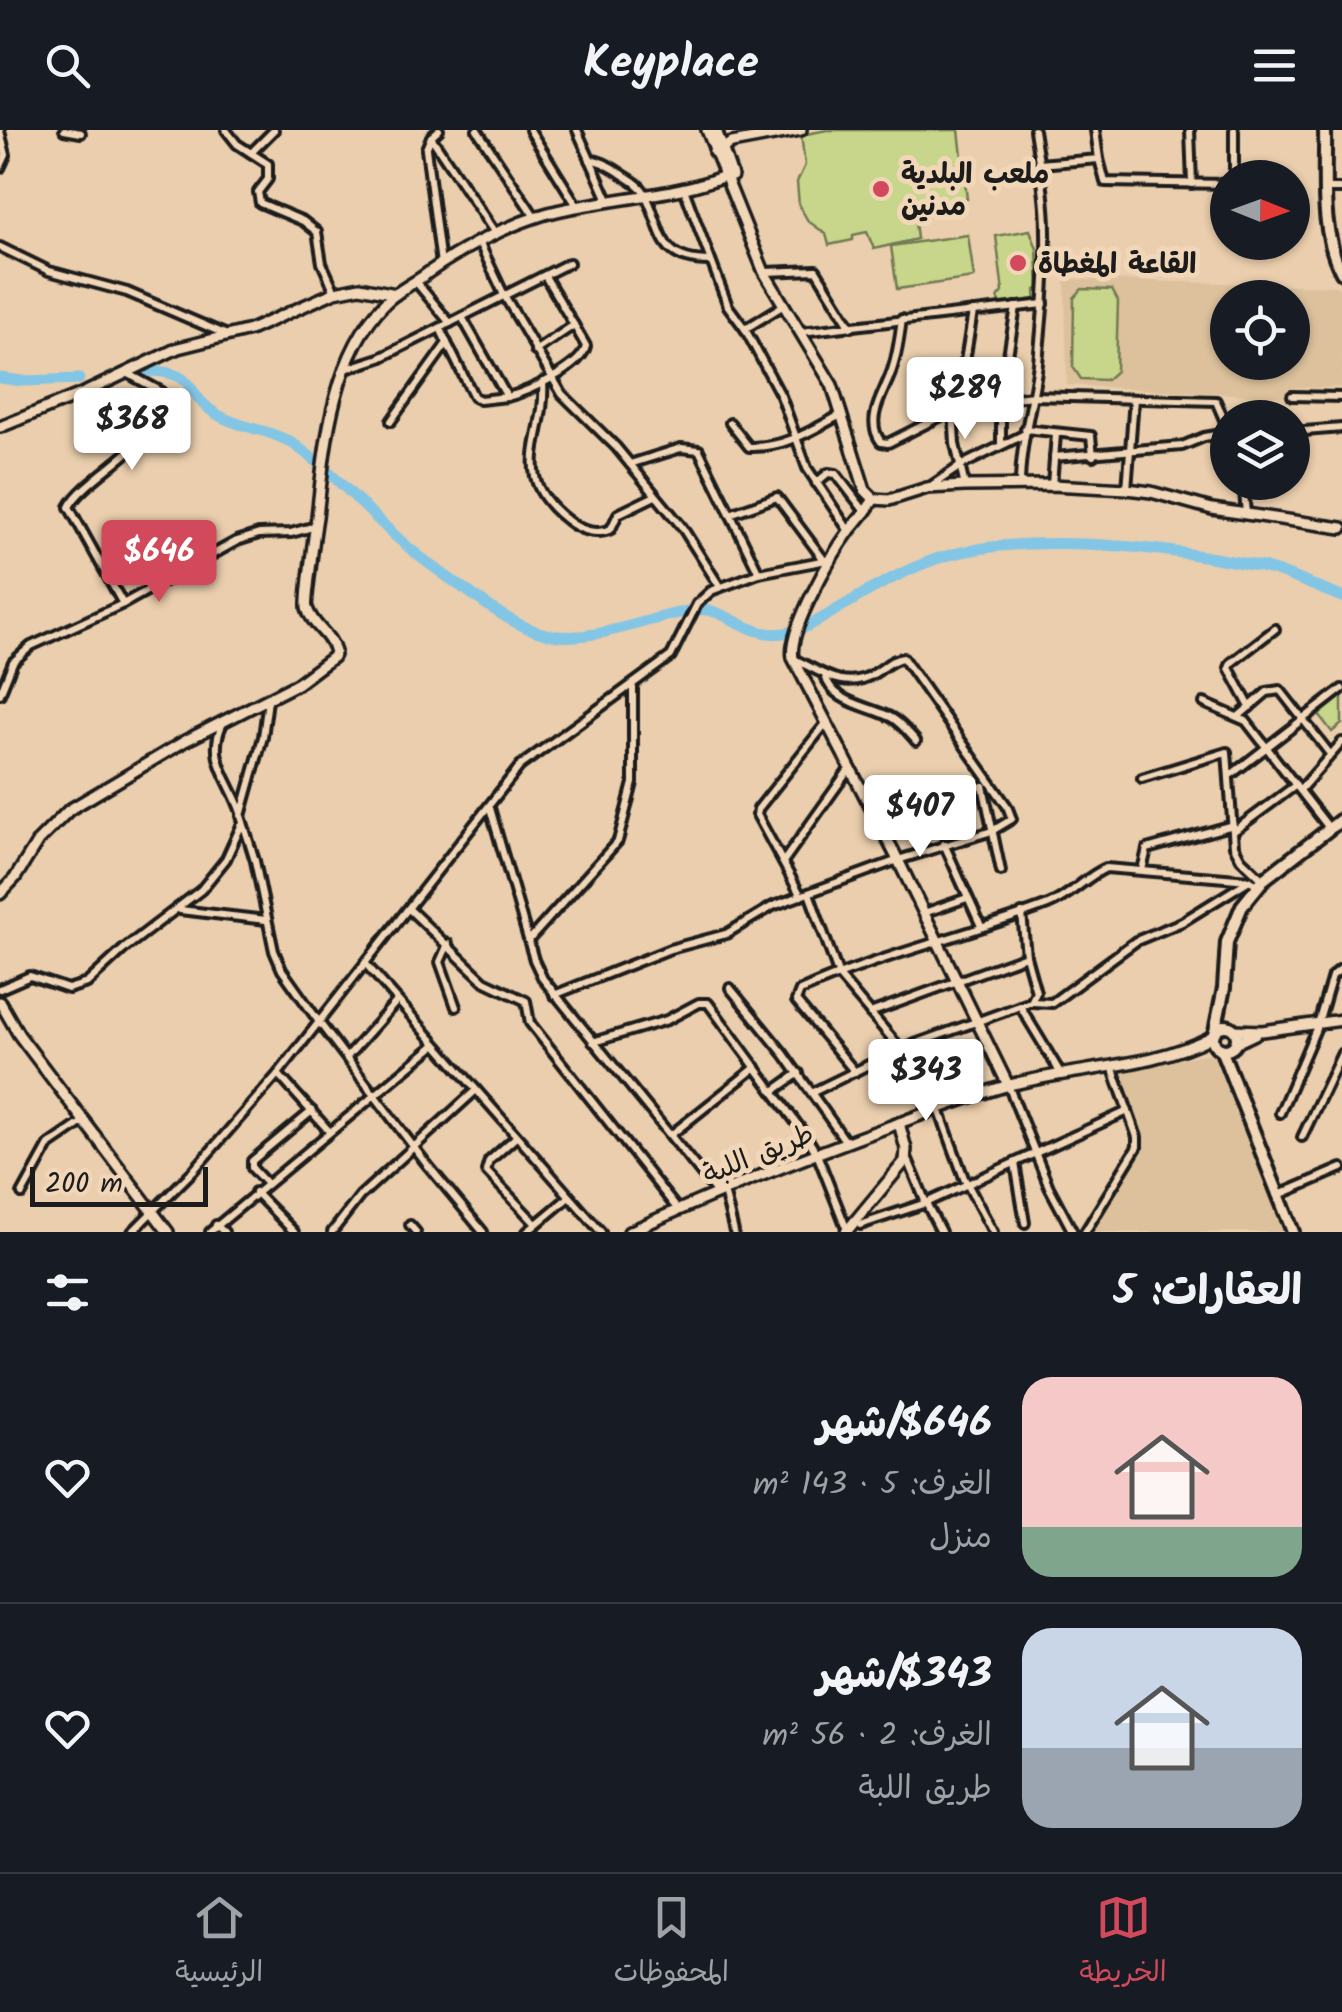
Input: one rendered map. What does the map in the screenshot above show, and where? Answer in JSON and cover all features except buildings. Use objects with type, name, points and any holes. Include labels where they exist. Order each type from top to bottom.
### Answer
[{"type":"main road","points":[[1326,130],[1327,225],[1342,273]]},
{"type":"main road","points":[[1292,1232],[1240,1090],[1216,1040],[1227,942],[1257,882],[1342,819]]},
{"type":"main road","points":[[1224,988],[1240,1090]]},
{"type":"main road","points":[[1216,1040],[1225,1026],[1233,1029]]},
{"type":"main road","points":[[1216,1040],[1235,1044]]},
{"type":"street","points":[[64,130],[82,131]]},
{"type":"street","points":[[226,130],[237,144],[261,157],[270,169],[268,179],[258,190],[259,201],[303,221],[316,232],[322,263],[335,292]]},
{"type":"street","points":[[251,153],[274,130]]},
{"type":"street","points":[[439,130],[430,137],[426,148],[441,264]]},
{"type":"street","points":[[477,130],[535,217]]},
{"type":"street","points":[[530,130],[577,206]]},
{"type":"street","points":[[577,130],[608,200]]},
{"type":"street","points":[[707,130],[719,143],[764,272],[832,385],[866,490],[874,499],[888,500],[927,488],[965,486],[1127,489],[1212,509],[1342,528]]},
{"type":"street","points":[[719,143],[801,130]]},
{"type":"street","points":[[1020,486],[1024,432],[1034,396],[1044,304],[1046,226],[1034,130]]},
{"type":"street","points":[[1095,130],[1105,182],[1210,184]]},
{"type":"street","points":[[1190,130],[1192,184]]},
{"type":"street","points":[[1234,130],[1234,160]]},
{"type":"street","points":[[0,131],[6,156],[0,168]]},
{"type":"street","points":[[430,137],[495,233]]},
{"type":"street","points":[[1039,164],[1099,158]]},
{"type":"street","points":[[590,160],[599,160],[637,184],[666,246],[684,258],[710,261]]},
{"type":"street","points":[[0,894],[15,878],[38,840],[69,810],[145,763],[314,674],[335,652],[333,643],[306,608],[318,504],[336,392],[374,315],[396,294],[441,264],[495,233],[535,217],[684,188],[727,175]]},
{"type":"street","points":[[684,188],[728,306],[781,396],[816,483],[850,531]]},
{"type":"street","points":[[1326,189],[1342,189]]},
{"type":"street","points":[[1327,225],[1342,225]]},
{"type":"street","points":[[479,241],[504,295],[551,377],[567,400],[603,433],[682,527],[720,588]]},
{"type":"street","points":[[0,246],[50,271],[127,292],[228,335]]},
{"type":"street","points":[[345,370],[380,358],[568,263]]},
{"type":"street","points":[[764,272],[816,270],[850,327]]},
{"type":"street","points":[[440,328],[474,397],[507,397],[543,382],[584,353],[585,343],[545,276]]},
{"type":"street","points":[[416,282],[450,323]]},
{"type":"street","points":[[0,427],[192,343],[250,330],[335,292],[360,287],[396,294]]},
{"type":"street","points":[[801,332],[1044,304]]},
{"type":"street","points":[[745,329],[784,305]]},
{"type":"street","points":[[1001,443],[1001,398],[1016,307]]},
{"type":"street","points":[[965,486],[955,406],[973,312]]},
{"type":"street","points":[[462,317],[507,397]]},
{"type":"street","points":[[902,319],[892,370],[875,410],[878,441],[888,442],[955,406],[1001,398],[1210,402]]},
{"type":"street","points":[[535,351],[574,324]]},
{"type":"street","points":[[391,420],[447,343]]},
{"type":"street","points":[[123,604],[69,507],[83,489],[137,444],[164,413],[162,392],[127,373]]},
{"type":"street","points":[[543,382],[532,470],[552,507],[577,527],[604,532],[611,530],[618,514],[656,496]]},
{"type":"street","points":[[1292,396],[1342,397]]},
{"type":"street","points":[[1127,489],[1133,451],[1134,399]]},
{"type":"street","points":[[730,422],[749,447],[778,445],[842,414]]},
{"type":"street","points":[[1310,431],[1342,428]]},
{"type":"street","points":[[927,488],[1024,432],[1091,436],[1093,456]]},
{"type":"street","points":[[1052,485],[1056,434]]},
{"type":"street","points":[[1054,457],[1182,446],[1210,436]]},
{"type":"street","points":[[630,464],[694,448],[705,462],[759,573]]},
{"type":"street","points":[[816,483],[834,473],[866,512]]},
{"type":"street","points":[[730,514],[777,498],[828,560]]},
{"type":"street","points":[[874,499],[828,560],[792,644],[793,658],[938,940],[1073,1232]]},
{"type":"street","points":[[1245,500],[1246,513]]},
{"type":"street","points":[[0,694],[13,662],[22,652],[123,604],[237,541],[316,526]]},
{"type":"street","points":[[132,1232],[193,1172],[278,1074],[520,766],[671,656],[697,604],[720,588],[759,573],[828,560]]},
{"type":"street","points":[[1250,706],[1229,668],[1275,630]]},
{"type":"street","points":[[554,995],[670,949],[726,934],[773,906],[1008,824],[1011,813],[902,658],[858,682],[833,680],[793,658]]},
{"type":"street","points":[[824,674],[838,696],[891,718],[916,741]]},
{"type":"street","points":[[529,940],[618,841],[633,783],[633,686]]},
{"type":"street","points":[[1239,716],[1267,692],[1278,689],[1330,754]]},
{"type":"street","points":[[1231,775],[1342,689]]},
{"type":"street","points":[[0,989],[30,976],[68,989],[77,988],[179,910],[218,871],[242,821],[263,738],[268,700]]},
{"type":"street","points":[[1204,703],[1239,716],[1329,828]]},
{"type":"street","points":[[224,722],[216,755],[255,861],[266,920],[282,970],[483,1232]]},
{"type":"street","points":[[828,722],[758,809],[758,819],[805,894],[839,976],[925,1080],[968,1184],[993,1232]]},
{"type":"street","points":[[1142,870],[1144,851],[1155,845],[1233,829],[1299,787],[1342,742]]},
{"type":"street","points":[[1142,778],[1224,752],[1230,754],[1236,852],[1257,882]]},
{"type":"street","points":[[783,862],[850,767]]},
{"type":"street","points":[[980,770],[1001,870]]},
{"type":"street","points":[[876,818],[983,786]]},
{"type":"street","points":[[490,808],[534,960],[554,995],[720,1191],[734,1232]]},
{"type":"street","points":[[944,844],[981,926]]},
{"type":"street","points":[[855,1072],[796,1001],[800,992],[1067,896],[1106,868],[1257,882]]},
{"type":"street","points":[[813,1092],[900,1049],[1031,1002],[1052,1003],[1136,942],[1257,882]]},
{"type":"street","points":[[924,913],[967,898]]},
{"type":"street","points":[[409,909],[484,981],[526,1001],[530,1023],[678,1210]]},
{"type":"street","points":[[179,910],[266,920]]},
{"type":"street","points":[[1022,913],[1026,956],[1036,992],[1031,1002]]},
{"type":"street","points":[[448,944],[440,962],[456,1008]]},
{"type":"street","points":[[870,1013],[1026,956]]},
{"type":"street","points":[[365,962],[601,1232]]},
{"type":"street","points":[[1280,1113],[1318,1024],[1332,976],[1342,968]]},
{"type":"street","points":[[730,988],[799,1073],[846,1142]]},
{"type":"street","points":[[347,1057],[398,1001]]},
{"type":"street","points":[[593,1042],[667,1020],[704,1001],[817,1154],[846,1231],[926,1203],[1128,1111]]},
{"type":"street","points":[[0,1002],[19,1035],[168,1232]]},
{"type":"street","points":[[1020,1006],[1061,1076]]},
{"type":"street","points":[[1233,1029],[1262,1031],[1342,1020]]},
{"type":"street","points":[[1235,1044],[1262,1031]]},
{"type":"street","name":"طريق اللبة","points":[[629,1232],[720,1191],[939,1107],[1008,1085],[1112,1066],[1216,1040]]},
{"type":"street","points":[[213,1229],[435,1045]]},
{"type":"street","points":[[1302,1137],[1342,1054]]},
{"type":"street","points":[[1085,1232],[1137,1148],[1137,1137],[1112,1066]]},
{"type":"street","points":[[672,1134],[756,1067]]},
{"type":"street","points":[[774,1091],[799,1073]]},
{"type":"street","points":[[278,1074],[329,1131]]},
{"type":"street","points":[[332,1232],[351,1205],[475,1091]]},
{"type":"street","points":[[266,1183],[252,1168],[252,1162],[312,1112]]},
{"type":"street","points":[[22,1194],[48,1145],[84,1121]]},
{"type":"street","points":[[899,1123],[906,1156],[941,1232]]},
{"type":"street","points":[[516,1137],[489,1161],[486,1171],[536,1224]]},
{"type":"street","points":[[861,1226],[906,1156]]},
{"type":"street","points":[[1016,1163],[1025,1223]]},
{"type":"street","points":[[1278,1195],[1342,1168]]},
{"type":"street","points":[[256,1192],[294,1232]]},
{"type":"street","points":[[527,1232],[569,1197]]},
{"type":"street","points":[[213,1229],[224,1232]]},
{"type":"shaded area","points":[[1065,279],[1210,283],[1210,380],[1310,380],[1310,285],[1336,286],[1342,291],[1342,387],[1288,388],[1287,397],[1067,385]]},
{"type":"shaded area","points":[[1219,1054],[1292,1232],[1090,1232],[1138,1149],[1117,1071]]},
{"type":"green space","name":"ملعب البلدية مدنين","points":[[827,130],[959,130],[967,199],[915,221],[917,239],[874,249],[867,232],[853,235],[853,240],[829,245],[826,234],[808,221],[799,205],[797,182],[805,165],[801,135]]},
{"type":"green space","name":"القاعة المغطاة","points":[[1030,230],[1037,249],[1036,304],[1002,307],[998,298],[1003,292],[996,236]]},
{"type":"green space","points":[[968,235],[974,278],[897,289],[891,246]]},
{"type":"green space","points":[[1082,289],[1112,290],[1118,301],[1116,371],[1106,380],[1081,379],[1073,367],[1074,298]]},
{"type":"green space","points":[[1342,696],[1342,724],[1332,732],[1319,715]]},
{"type":"waterway","points":[[146,371],[175,375],[218,415],[295,445],[427,562],[499,613],[546,634],[601,633],[694,610],[718,613],[764,632],[795,631],[924,563],[972,550],[1053,543],[1139,548],[1221,559],[1268,569],[1342,597]]},
{"type":"waterway","points":[[0,378],[79,379]]},
{"type":"place","name":"ملعب البلدية مدنين","points":[[881,189]]},
{"type":"place","name":"القاعة المغطاة","points":[[1018,263]]}]
